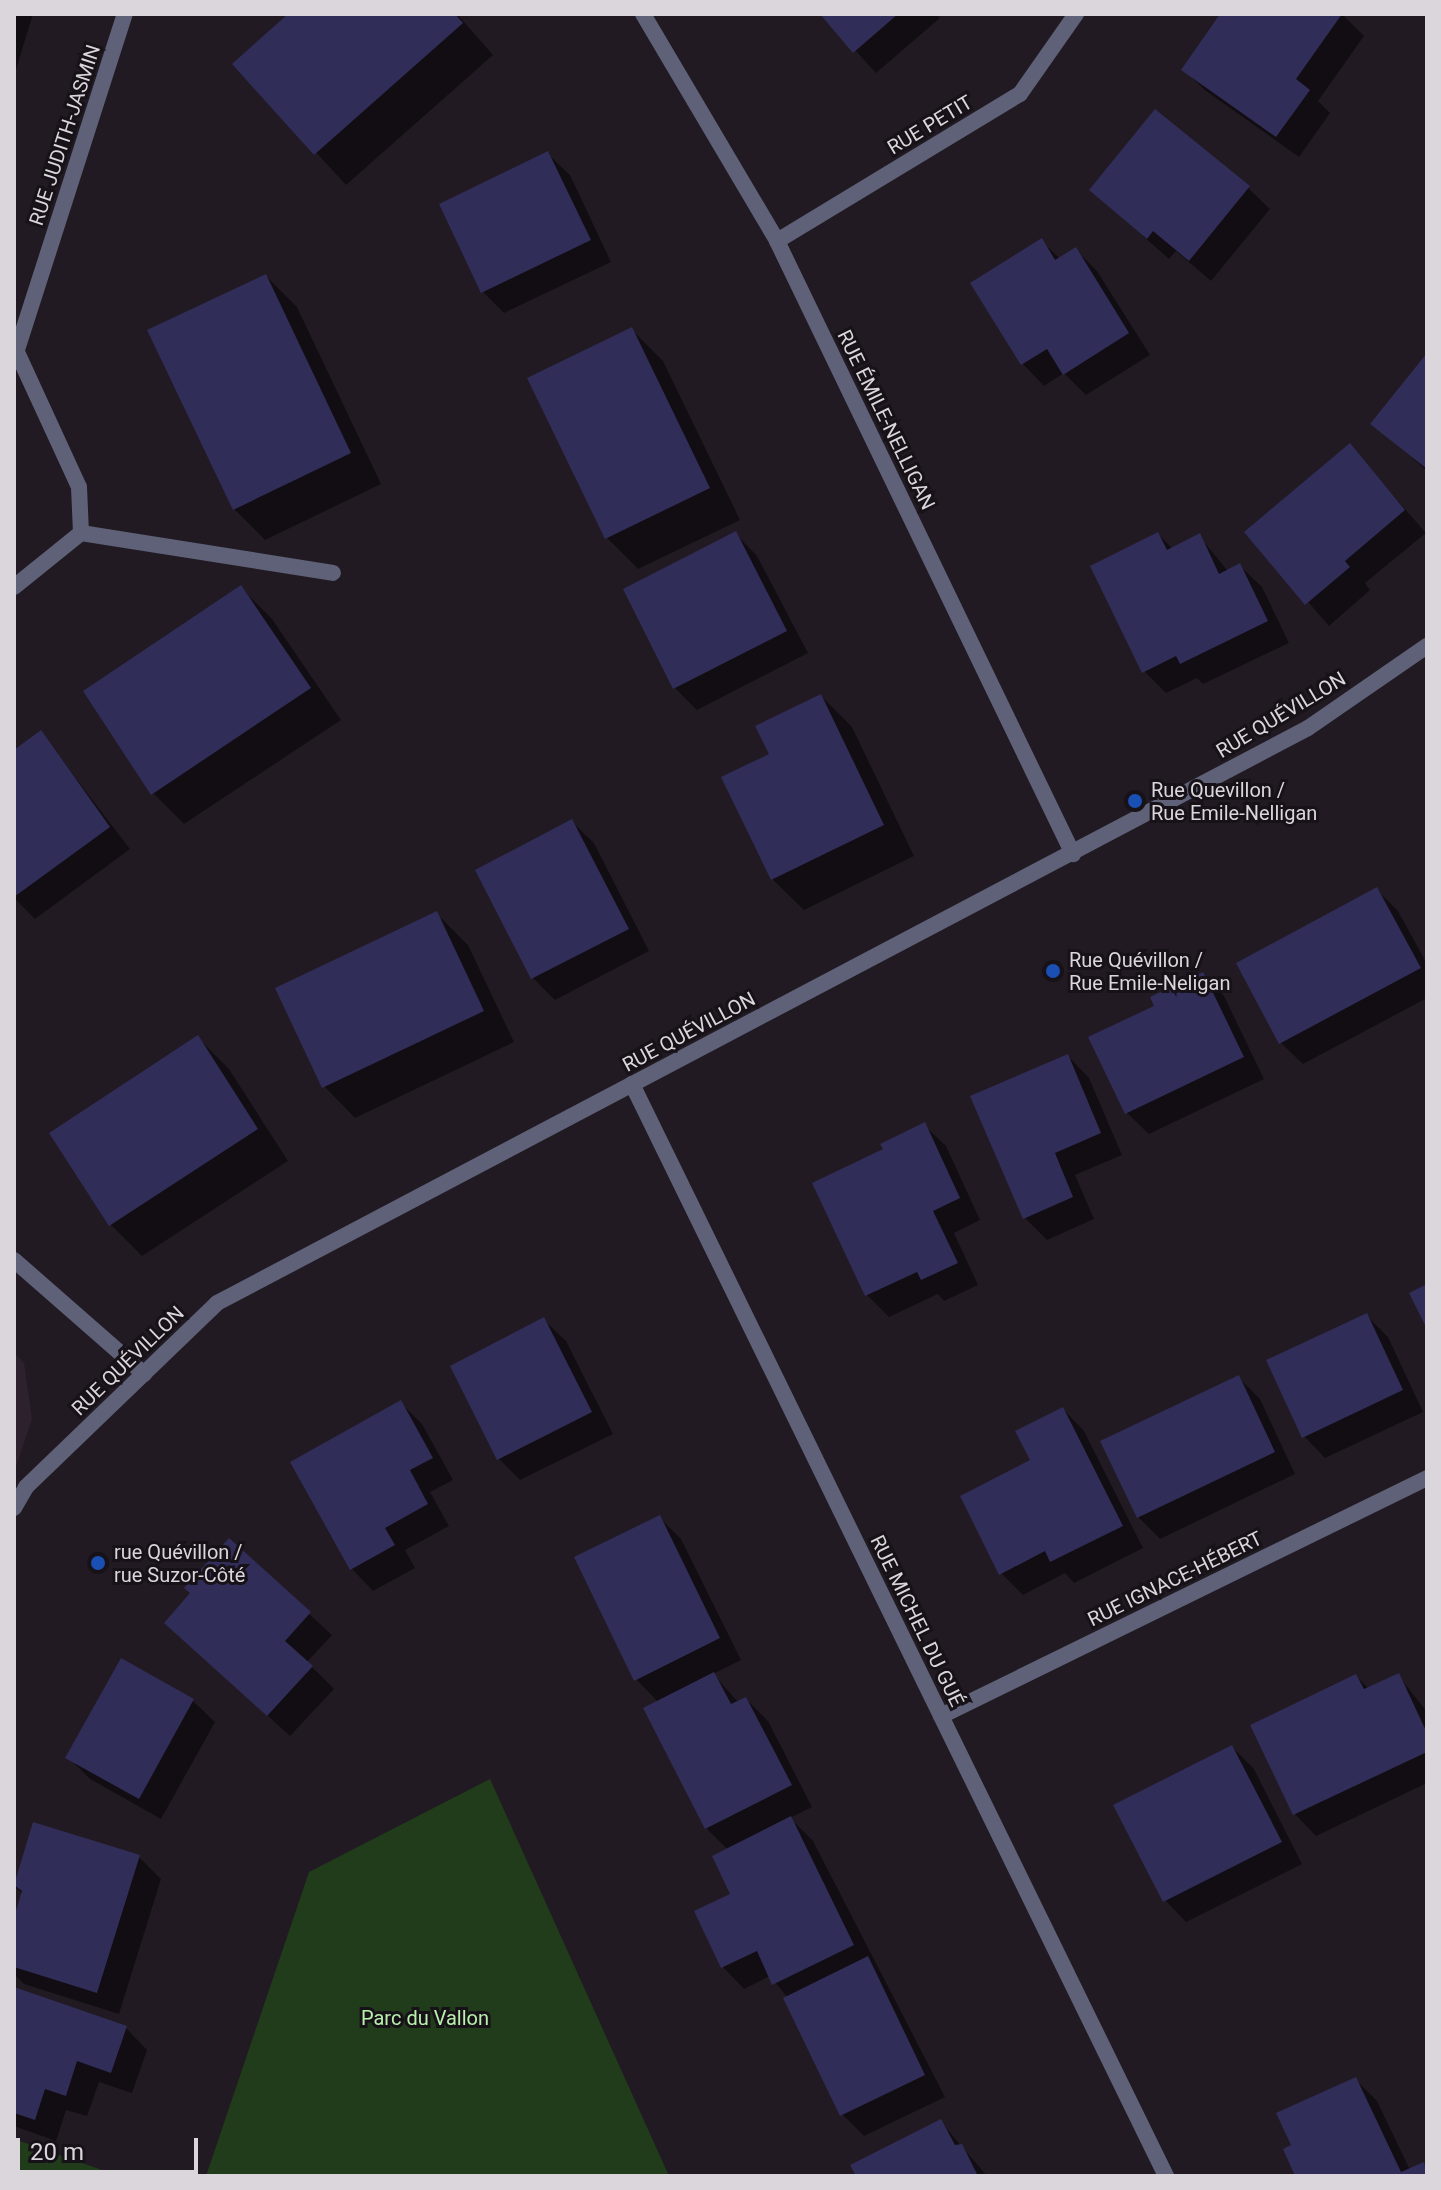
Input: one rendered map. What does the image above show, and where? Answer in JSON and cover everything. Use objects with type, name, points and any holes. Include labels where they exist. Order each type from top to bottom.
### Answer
[{"type":"street","name":"RUE JUDITH-JASMIN","points":[[15,356],[125,14]]},
{"type":"street","name":"RUE ÉMILE-NELLIGAN","points":[[643,14],[777,241],[1073,854]]},
{"type":"street","name":"RUE PETIT","points":[[777,241],[1020,94],[1076,14]]},
{"type":"street","points":[[15,356],[79,487],[81,533]]},
{"type":"street","points":[[14,587],[81,533],[333,573]]},
{"type":"street","name":"RUE QUÉVILLON","points":[[14,1508],[26,1487],[217,1303],[1308,728],[1427,646]]},
{"type":"street","name":"RUE MICHEL DU GUÉ","points":[[632,1084],[1166,2176]]},
{"type":"street","points":[[14,1260],[144,1374]]},
{"type":"street","name":"RUE IGNACE-HÉBERT","points":[[941,1716],[1427,1478]]},
{"type":"shaded area","points":[[14,1353],[24,1363],[32,1419],[14,1473]]},
{"type":"green space","name":"Parc du Vallon","points":[[490,1779],[669,2176],[206,2176],[309,1872]]},
{"type":"green space","points":[[14,2139],[119,2176],[14,2176]]},
{"type":"building","points":[[288,14],[455,14],[463,23],[314,155],[232,64]]},
{"type":"building","points":[[820,14],[898,14],[853,53]]},
{"type":"building","points":[[1220,14],[1342,14],[1296,79],[1310,90],[1276,137],[1181,70]]},
{"type":"building","points":[[1155,109],[1250,186],[1189,261],[1153,231],[1147,239],[1089,190]]},
{"type":"building","points":[[548,151],[591,240],[481,293],[439,204]]},
{"type":"building","points":[[1042,238],[1055,260],[1076,247],[1129,333],[1063,375],[1047,349],[1021,365],[970,283]]},
{"type":"building","points":[[266,274],[351,453],[233,510],[147,330]]},
{"type":"building","points":[[632,327],[710,488],[605,539],[527,378]]},
{"type":"building","points":[[1427,353],[1427,469],[1370,424]]},
{"type":"building","points":[[1350,443],[1405,510],[1345,561],[1350,567],[1305,605],[1244,532]]},
{"type":"building","points":[[736,531],[787,631],[673,689],[623,589]]},
{"type":"building","points":[[1158,532],[1167,550],[1200,533],[1219,574],[1240,563],[1268,621],[1180,664],[1176,656],[1142,673],[1090,566]]},
{"type":"building","points":[[241,585],[311,688],[151,795],[83,691]]},
{"type":"building","points":[[821,694],[884,825],[771,880],[721,777],[769,754],[755,726]]},
{"type":"building","points":[[41,730],[110,827],[14,897],[14,750]]},
{"type":"building","points":[[572,819],[629,929],[531,979],[475,870]]},
{"type":"building","points":[[1377,887],[1421,968],[1279,1044],[1236,963]]},
{"type":"building","points":[[437,911],[484,1011],[322,1088],[275,988]]},
{"type":"building","points":[[1203,972],[1244,1057],[1125,1114],[1088,1037],[1154,1006],[1150,997]]},
{"type":"building","points":[[198,1035],[258,1129],[109,1226],[49,1133]]},
{"type":"building","points":[[1068,1054],[1101,1133],[1055,1153],[1073,1197],[1023,1219],[970,1096]]},
{"type":"building","points":[[925,1122],[960,1198],[933,1211],[958,1263],[921,1280],[917,1272],[865,1296],[812,1183],[883,1149],[880,1144]]},
{"type":"building","points":[[1427,1284],[1427,1329],[1409,1293]]},
{"type":"building","points":[[1367,1313],[1403,1390],[1302,1438],[1266,1360]]},
{"type":"building","points":[[544,1317],[592,1412],[497,1460],[450,1366]]},
{"type":"building","points":[[1239,1375],[1275,1452],[1137,1518],[1100,1441]]},
{"type":"building","points":[[401,1400],[433,1458],[410,1470],[428,1504],[385,1528],[395,1545],[350,1570],[290,1462]]},
{"type":"building","points":[[1063,1407],[1123,1526],[1050,1562],[1045,1551],[999,1575],[960,1496],[1030,1460],[1015,1431]]},
{"type":"building","points":[[660,1515],[720,1638],[634,1681],[574,1557]]},
{"type":"building","points":[[229,1538],[311,1612],[285,1641],[313,1666],[267,1716],[164,1623],[190,1593],[184,1588]]},
{"type":"building","points":[[121,1658],[194,1699],[139,1799],[65,1758]]},
{"type":"building","points":[[714,1672],[731,1704],[746,1697],[792,1785],[705,1829],[643,1708]]},
{"type":"building","points":[[1399,1673],[1427,1733],[1427,1752],[1293,1815],[1250,1725],[1356,1674],[1364,1689]]},
{"type":"building","points":[[1232,1745],[1282,1842],[1163,1902],[1113,1805]]},
{"type":"building","points":[[791,1816],[854,1945],[772,1985],[757,1951],[721,1968],[694,1911],[730,1894],[712,1856]]},
{"type":"building","points":[[33,1822],[140,1855],[97,1993],[14,1967],[14,1917],[22,1891],[14,1885]]},
{"type":"building","points":[[868,1956],[925,2075],[840,2116],[783,1998]]},
{"type":"building","points":[[14,1987],[127,2026],[111,2073],[77,2061],[66,2096],[45,2089],[35,2120],[14,2113]]},
{"type":"building","points":[[1356,2077],[1401,2172],[1424,2162],[1427,2176],[1295,2176],[1283,2149],[1291,2145],[1276,2113]]},
{"type":"building","points":[[941,2119],[955,2145],[962,2144],[978,2176],[856,2176],[850,2165]]},
{"type":"place","name":"Rue Quevillon / Rue Emile-Nelligan","points":[[1135,801]]},
{"type":"place","name":"Rue Quévillon / Rue Emile-Neligan","points":[[1053,971]]},
{"type":"place","name":"rue Quévillon / rue Suzor-Côté","points":[[98,1563]]}]
